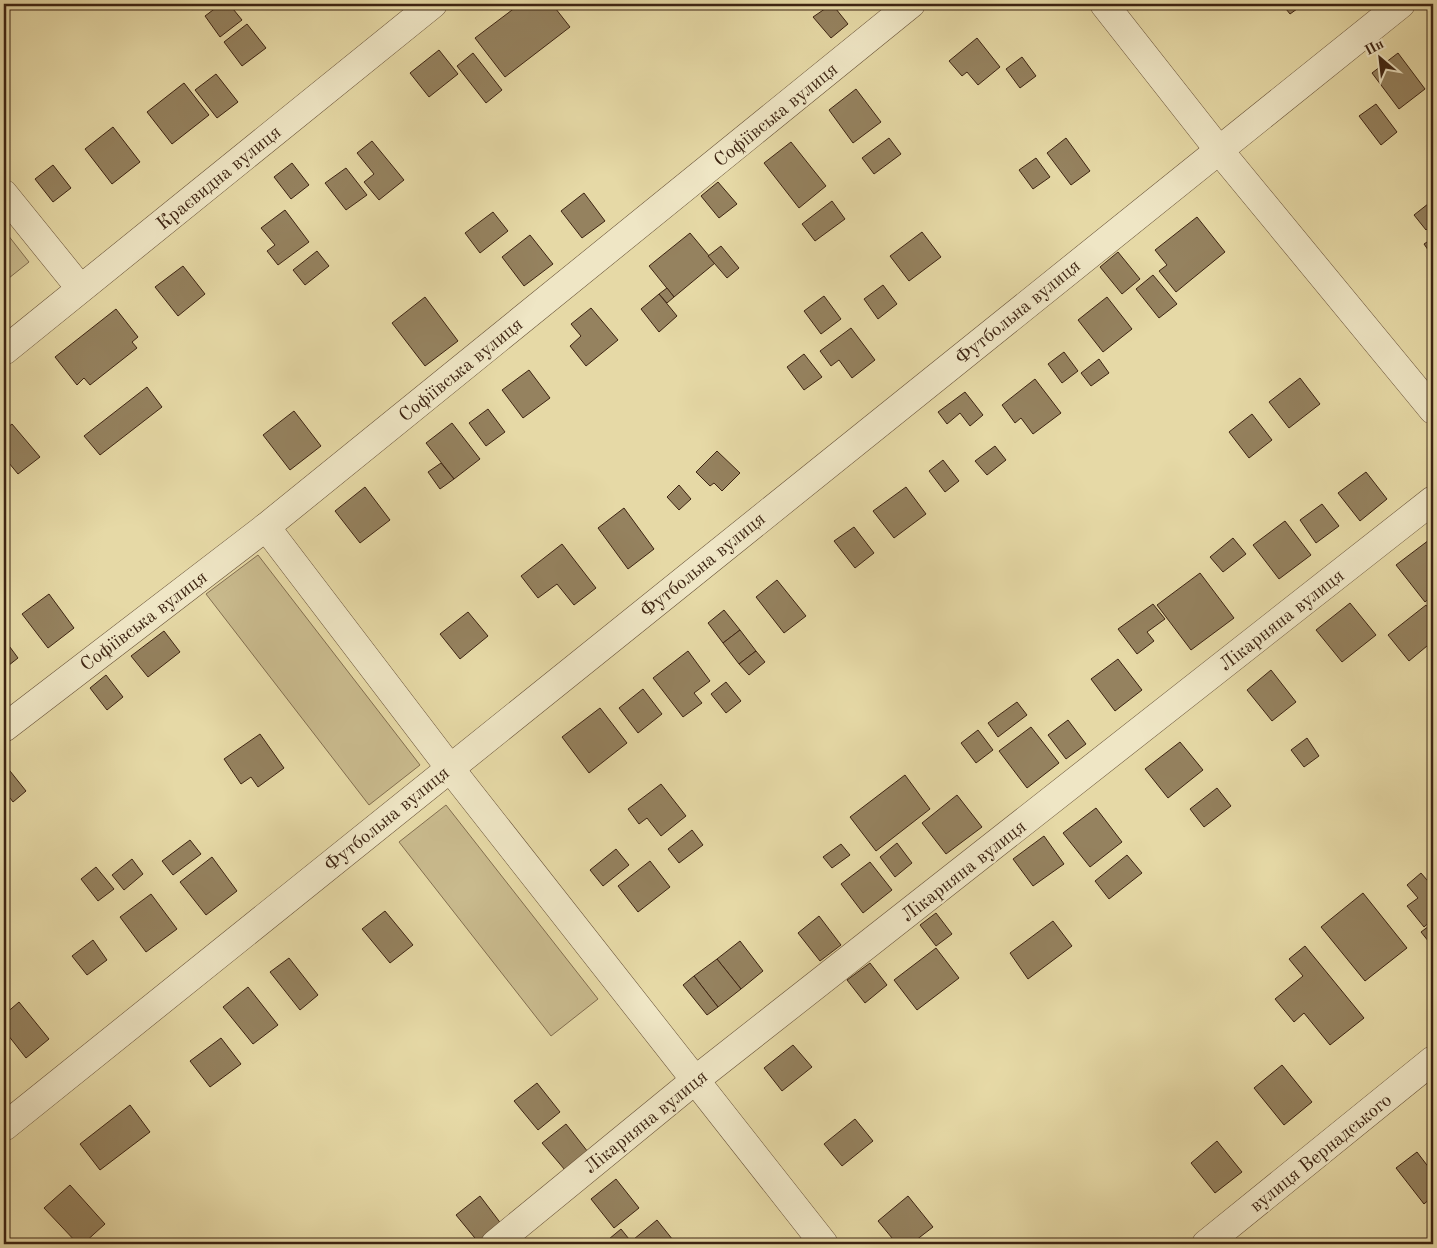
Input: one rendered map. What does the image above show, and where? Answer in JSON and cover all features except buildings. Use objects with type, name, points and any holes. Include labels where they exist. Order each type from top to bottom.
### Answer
[{"type":"street","name":"Краєвидна вулиця","points":[[4,351],[433,4]]},
{"type":"street","name":"Софіївська вулиця","points":[[4,728],[266,527],[911,4]]},
{"type":"street","points":[[1104,4],[1218,149],[1433,410]]},
{"type":"street","name":"Футбольна вулиця","points":[[4,1127],[449,767],[1401,4]]},
{"type":"street","points":[[4,194],[80,288]]},
{"type":"street","name":"Лікарняна вулиця","points":[[495,1244],[694,1080],[1433,500]]},
{"type":"street","points":[[266,527],[449,767],[824,1244]]},
{"type":"street","name":"вулиця Вернадського","points":[[1206,1244],[1433,1060]]},
{"type":"shaded area","points":[[4,230],[29,262],[4,282]]},
{"type":"shaded area","points":[[258,555],[420,765],[369,805],[206,594]]},
{"type":"shaded area","points":[[446,805],[598,999],[551,1036],[399,842]]}]
